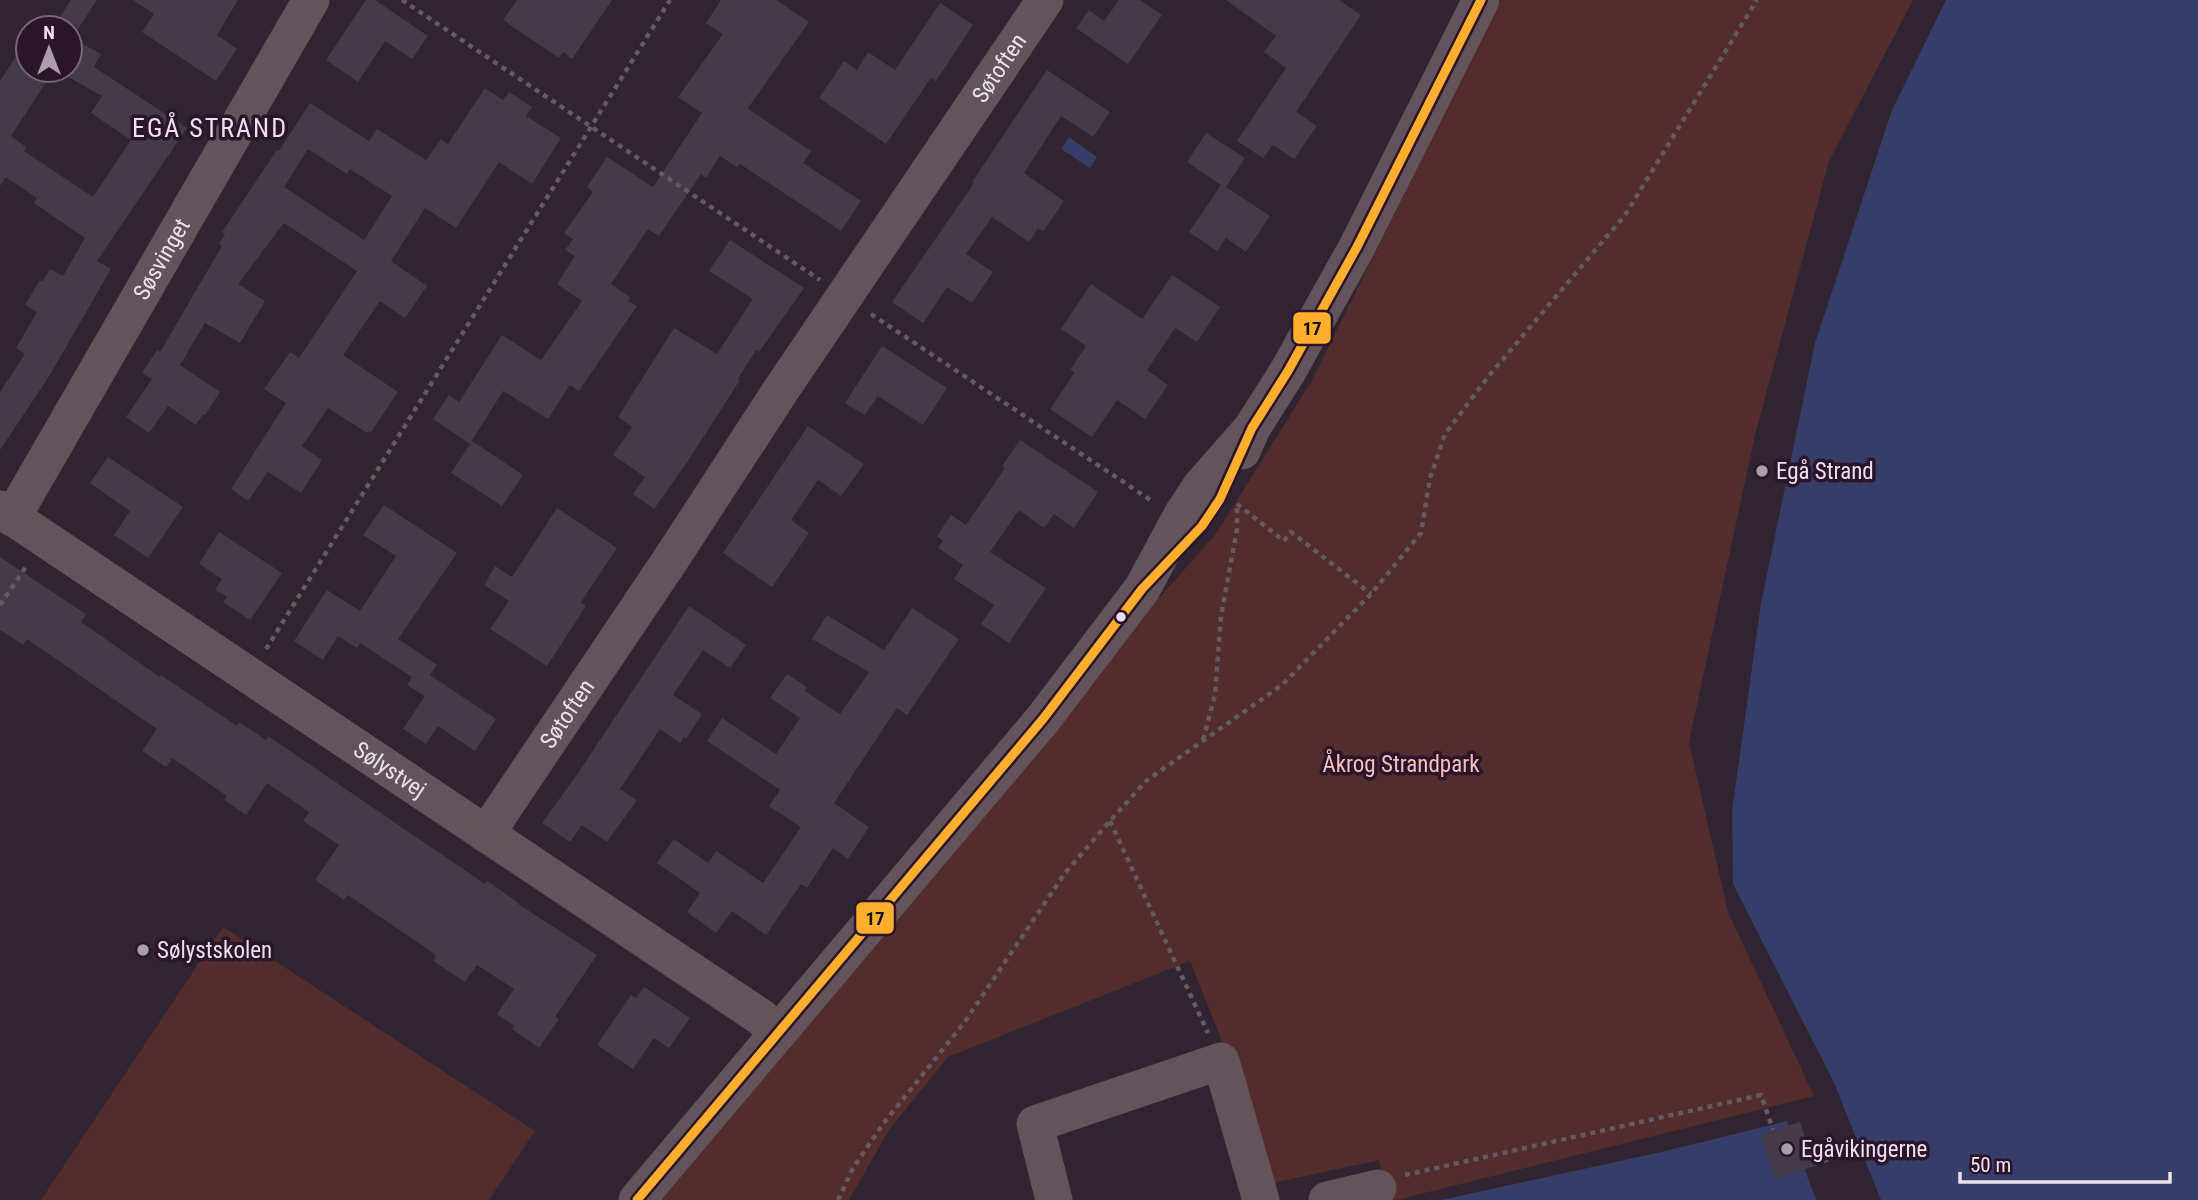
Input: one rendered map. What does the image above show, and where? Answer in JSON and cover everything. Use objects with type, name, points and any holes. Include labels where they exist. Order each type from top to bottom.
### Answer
[{"type":"street","name":"Søsvinget","points":[[6,514],[311,0]]},
{"type":"street","name":"Søtoften","points":[[486,834],[1045,0]]},
{"type":"street","points":[[637,1200],[1043,719],[1142,589],[1202,526],[1220,499],[1252,428],[1294,360],[1357,247],[1481,0]]},
{"type":"street","points":[[1142,589],[1179,519],[1201,486],[1252,428]]},
{"type":"street","name":"Sølystvej","points":[[6,514],[762,1018],[779,1032]]},
{"type":"street","points":[[1054,1200],[1035,1124],[1221,1061],[1261,1200]]},
{"type":"street","points":[[1327,1200],[1378,1188]]},
{"type":"path","points":[[402,0],[1179,519]]},
{"type":"path","points":[[249,676],[670,0]]},
{"type":"path","points":[[838,1200],[853,1168],[883,1124],[964,1023],[1065,873],[1110,821],[1146,781],[1282,685],[1371,594],[1421,533],[1430,478],[1445,434],[1487,378],[1625,215],[1757,0]]},
{"type":"path","points":[[1203,740],[1215,695],[1221,616],[1237,529],[1237,504],[1284,541],[1291,532],[1371,594]]},
{"type":"path","points":[[0,605],[44,539]]},
{"type":"path","points":[[1110,821],[1221,1061]]},
{"type":"path","points":[[1378,1188],[1409,1174],[1761,1095],[1773,1130]]},
{"type":"path","points":[[1814,1164],[1884,1141]]},
{"type":"green space","name":"Åkrog Strandpark","points":[[1501,0],[1913,0],[1829,161],[1755,435],[1689,742],[1728,912],[1814,1096],[1396,1200],[1387,1200],[1379,1160],[1269,1184],[1234,1071],[1190,961],[948,1057],[889,1130],[849,1200],[659,1200],[1056,730],[1150,608],[1216,534],[1311,382]]},
{"type":"green space","points":[[223,927],[535,1131],[489,1200],[41,1200]]},
{"type":"water","points":[[1946,0],[2198,0],[2198,1200],[1881,1200],[1834,1083],[1733,884],[1732,811],[1761,603],[1815,343],[1892,110]]},
{"type":"water","points":[[1069,137],[1097,157],[1090,168],[1061,149]]},
{"type":"water","points":[[1787,1121],[1816,1200],[1441,1200],[1661,1152]]},
{"type":"building","points":[[71,0],[97,0],[84,20],[84,14],[62,14]]},
{"type":"building","points":[[133,0],[238,0],[217,35],[237,49],[216,81],[142,32],[154,14]]},
{"type":"building","points":[[366,0],[375,0],[428,36],[412,59],[385,41],[358,82],[326,60]]},
{"type":"building","points":[[517,0],[612,0],[572,59],[563,52],[559,58],[503,20]]},
{"type":"building","points":[[721,0],[776,0],[809,22],[748,108],[811,151],[803,163],[861,201],[841,231],[740,164],[737,167],[720,156],[706,178],[701,174],[659,236],[648,229],[611,284],[630,297],[628,301],[637,306],[579,391],[570,385],[548,419],[503,391],[470,444],[433,419],[449,395],[459,402],[502,335],[541,360],[582,301],[557,284],[575,256],[565,250],[573,239],[564,233],[593,192],[587,187],[607,157],[653,187],[702,113],[678,97],[723,34],[706,23]]},
{"type":"building","points":[[1119,0],[1140,0],[1162,15],[1128,64],[1076,28],[1089,10],[1104,21]]},
{"type":"building","points":[[1226,0],[1339,0],[1361,15],[1296,112],[1317,126],[1294,159],[1273,145],[1263,158],[1237,141],[1286,68],[1264,52],[1276,36]]},
{"type":"building","points":[[940,3],[973,25],[936,81],[931,78],[886,144],[819,98],[844,61],[857,70],[868,52],[895,70]]},
{"type":"building","points":[[84,45],[101,54],[94,67],[187,128],[97,261],[111,269],[48,378],[0,450],[0,392],[25,354],[16,348],[37,312],[25,305],[50,269],[63,276],[85,238],[34,203],[37,198],[6,177],[0,186],[0,81],[14,60],[14,84],[45,84],[11,136],[26,147],[24,151],[93,197],[131,140],[91,113],[102,96],[81,84],[84,84]]},
{"type":"building","points":[[1047,70],[1110,112],[1093,137],[1061,116],[1024,173],[1064,201],[1044,231],[1038,228],[1029,242],[992,217],[966,254],[993,272],[972,303],[947,287],[923,323],[892,302]]},
{"type":"building","points":[[485,88],[503,100],[509,92],[532,107],[526,116],[561,138],[532,184],[499,162],[456,228],[425,208],[391,261],[427,286],[405,318],[380,301],[343,355],[398,392],[371,432],[367,433],[328,408],[302,446],[322,460],[301,493],[268,472],[248,501],[231,489],[286,403],[264,389],[290,352],[299,358],[357,271],[284,223],[238,284],[265,301],[240,343],[205,323],[180,365],[220,392],[205,415],[203,414],[196,425],[168,406],[149,433],[126,417],[152,379],[142,373],[157,350],[160,352],[222,246],[219,244],[225,234],[222,232],[310,103],[369,141],[377,129],[426,160],[441,139],[448,144]],"holes":[[[308,149],[347,174],[350,169],[392,196],[364,240],[284,187]]]},
{"type":"building","points":[[1206,133],[1245,158],[1226,187],[1270,216],[1246,252],[1226,238],[1217,251],[1189,232],[1221,185],[1187,162]]},
{"type":"building","points":[[730,240],[804,288],[759,352],[756,350],[738,379],[740,380],[654,509],[633,494],[645,477],[613,455],[632,427],[618,417],[674,328],[717,354],[753,299],[709,271]]},
{"type":"building","points":[[1172,275],[1220,307],[1197,342],[1175,328],[1147,370],[1168,385],[1145,419],[1117,400],[1092,437],[1050,409],[1075,372],[1070,370],[1086,346],[1061,329],[1091,284],[1142,319]]},
{"type":"building","points":[[882,346],[947,388],[923,425],[878,396],[865,415],[845,403]]},
{"type":"building","points":[[808,426],[864,464],[841,496],[818,480],[791,520],[809,533],[772,587],[723,553]]},
{"type":"building","points":[[1020,440],[1098,492],[1074,528],[1054,514],[1044,528],[1019,510],[990,552],[1046,588],[1009,643],[981,624],[994,605],[954,579],[963,565],[938,548],[943,541],[937,536],[951,515],[966,525],[1005,468],[1002,466]]},
{"type":"building","points":[[472,441],[523,475],[502,506],[451,473]]},
{"type":"building","points":[[108,457],[183,507],[148,558],[114,535],[130,511],[90,483]]},
{"type":"building","points":[[384,505],[457,553],[398,639],[437,665],[430,675],[496,719],[475,751],[438,726],[426,744],[403,729],[425,696],[407,685],[412,677],[360,643],[357,648],[338,636],[323,660],[294,641],[327,590],[360,611],[396,556],[363,535]]},
{"type":"building","points":[[557,508],[617,548],[581,602],[586,606],[547,666],[490,629],[509,601],[484,585],[495,566],[512,577]]},
{"type":"building","points":[[219,532],[282,573],[250,620],[223,602],[227,597],[215,590],[222,579],[199,564]]},
{"type":"building","points":[[0,557],[86,614],[81,622],[160,677],[161,675],[237,726],[239,722],[266,740],[268,736],[485,884],[487,881],[597,955],[555,1017],[559,1019],[539,1048],[512,1029],[514,1026],[497,1014],[514,989],[477,965],[465,982],[433,961],[435,954],[348,895],[344,900],[315,880],[339,845],[303,821],[309,812],[267,783],[246,815],[224,800],[227,796],[172,758],[166,767],[142,751],[157,729],[27,639],[23,645],[0,630]]},
{"type":"building","points":[[689,606],[746,645],[730,668],[703,650],[673,695],[702,714],[686,739],[684,737],[680,743],[660,729],[620,789],[637,800],[607,842],[582,825],[570,842],[542,823]]},
{"type":"building","points":[[912,608],[959,639],[907,715],[897,708],[834,803],[869,827],[848,859],[833,848],[807,888],[801,884],[766,935],[732,911],[716,933],[687,912],[700,893],[657,863],[674,839],[708,863],[716,851],[763,883],[801,827],[769,806],[780,790],[707,741],[722,718],[776,754],[800,718],[770,698],[787,674],[807,687],[805,691],[840,714],[869,672],[812,639],[827,615],[884,650]]},
{"type":"building","points":[[644,987],[690,1018],[669,1048],[654,1038],[633,1069],[597,1045],[631,995],[636,998]]},
{"type":"building","name":"Egåvikingerne","points":[[1800,1122],[1815,1166],[1775,1179],[1761,1134]]},
{"type":"transit line","name":"17","points":[[637,1200],[1043,719],[1142,589],[1202,526],[1220,499],[1252,428],[1288,371],[1357,247],[1481,0]]},
{"type":"place","name":"Egå Strand","points":[[1762,471]]},
{"type":"place","name":"Sølystskolen","points":[[143,950]]},
{"type":"place","name":"Egåvikingerne","points":[[1787,1149]]},
{"type":"district","name":"EGÅ STRAND","points":[[210,128]]}]
